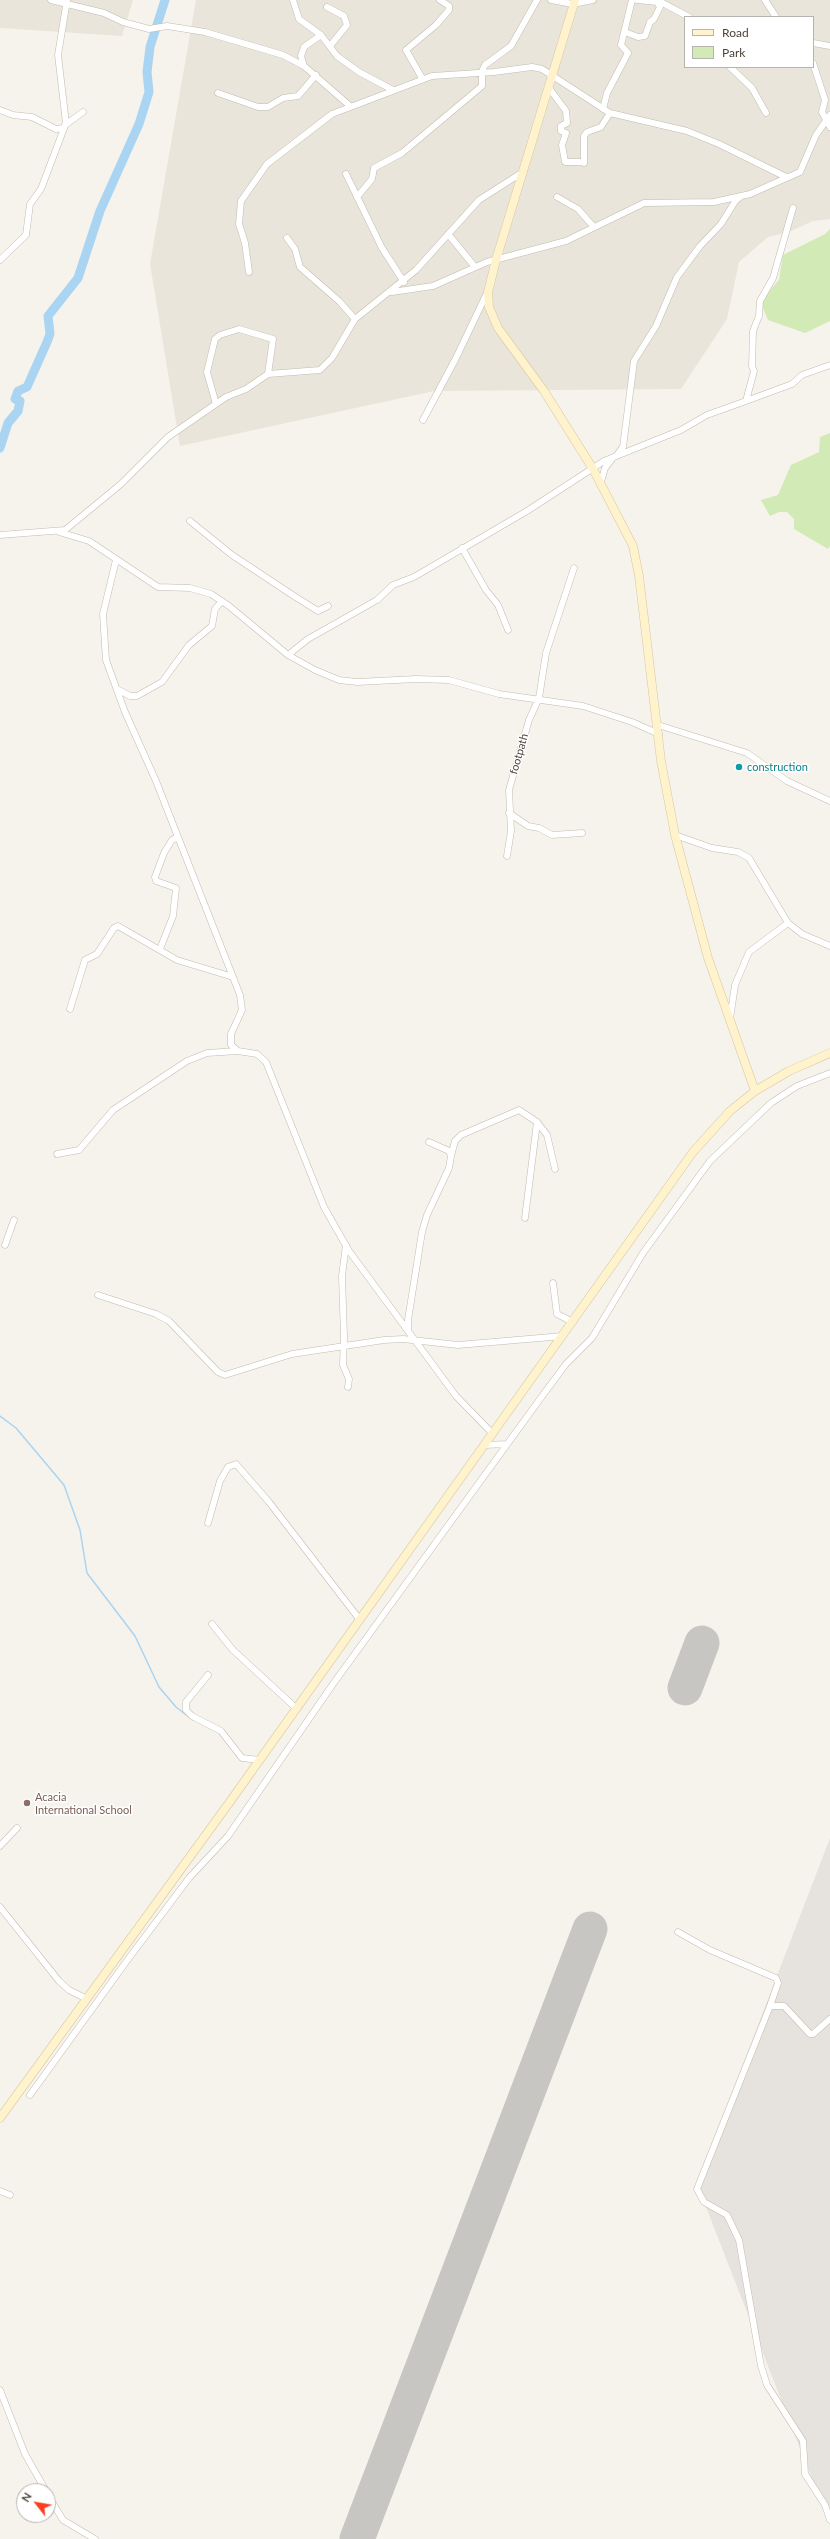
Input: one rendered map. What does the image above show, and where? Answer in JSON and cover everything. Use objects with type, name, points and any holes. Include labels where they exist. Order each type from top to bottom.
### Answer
[{"type":"main road","points":[[574,2],[496,260],[488,292],[489,307],[498,328],[544,390],[601,482],[625,527],[636,555],[658,725],[661,761],[675,834],[708,958],[730,1024],[755,1091]]},
{"type":"main road","points":[[0,2118],[297,1709],[694,1152],[730,1111],[755,1091],[789,1071],[830,1053]]},
{"type":"street","points":[[51,0],[67,1],[149,29],[167,26],[205,32],[283,55],[304,66],[316,75],[350,106]]},
{"type":"street","points":[[293,0],[299,19],[321,35],[344,61],[359,72],[394,90]]},
{"type":"street","points":[[422,78],[406,50],[436,25],[449,10],[449,6],[440,0]]},
{"type":"street","points":[[357,197],[372,179],[374,168],[402,153],[480,88],[483,82],[482,71],[485,65],[510,46],[537,0]]},
{"type":"street","points":[[551,0],[574,2],[593,0]]},
{"type":"street","points":[[603,109],[607,93],[628,53],[621,45],[632,0]]},
{"type":"street","points":[[637,0],[659,1],[687,16]]},
{"type":"street","points":[[765,0],[775,16]]},
{"type":"street","points":[[0,260],[26,235],[30,204],[41,189],[67,117],[58,55],[67,1]]},
{"type":"street","points":[[625,32],[638,37],[645,36],[650,22],[654,19],[660,7],[659,1]]},
{"type":"street","points":[[327,7],[344,16],[347,25],[330,46]]},
{"type":"street","points":[[304,66],[301,56],[304,47],[321,35]]},
{"type":"street","points":[[814,43],[830,46]]},
{"type":"street","points":[[814,66],[825,100],[822,112],[828,117],[830,127]]},
{"type":"street","points":[[249,272],[245,242],[239,224],[242,198],[267,164],[328,116],[422,78],[532,67],[542,69],[610,114],[687,131],[719,144],[786,177]]},
{"type":"street","points":[[731,68],[752,88],[766,113]]},
{"type":"street","points":[[218,93],[258,107],[268,107],[283,98],[298,96],[316,75]]},
{"type":"street","points":[[549,88],[566,111],[567,123],[562,126],[561,130],[566,133],[562,145],[565,162],[584,163],[584,136],[587,132],[601,127],[610,114]]},
{"type":"street","points":[[0,110],[13,115],[32,117],[56,129],[63,127],[83,112]]},
{"type":"street","points":[[601,482],[605,468],[623,447],[634,361],[656,326],[677,277],[700,246],[721,224],[736,200],[800,172],[816,135],[828,117]]},
{"type":"street","points":[[59,532],[80,520],[107,497],[168,437],[216,404],[246,389],[268,374],[320,370],[332,358],[355,319],[404,282],[479,200],[523,172]]},
{"type":"street","points":[[346,174],[382,248],[404,282]]},
{"type":"street","points":[[557,197],[578,209],[593,226]]},
{"type":"street","points":[[392,292],[433,286],[475,267],[496,260],[556,245],[593,226],[644,203],[659,201],[697,204],[741,197]]},
{"type":"street","points":[[746,401],[754,371],[752,366],[753,331],[759,316],[760,301],[773,278],[793,208]]},
{"type":"street","points":[[448,234],[475,267]]},
{"type":"street","points":[[287,238],[295,249],[300,267],[339,301],[355,319]]},
{"type":"street","points":[[423,420],[456,358],[488,292]]},
{"type":"street","points":[[216,404],[207,372],[215,339],[220,335],[233,333],[239,329],[273,339],[268,374]]},
{"type":"street","points":[[288,655],[308,638],[377,600],[393,585],[414,576],[527,511],[593,469],[615,457],[681,430],[707,415],[792,384],[802,375],[830,365]]},
{"type":"street","points":[[190,521],[232,555],[300,600],[318,611],[328,606]]},
{"type":"street","points":[[0,535],[59,532],[89,541],[158,587],[196,589],[222,601],[288,655],[325,675],[349,682],[438,679],[461,683],[499,694],[539,698],[588,707],[632,722],[659,734]]},
{"type":"street","points":[[462,548],[486,590],[498,605],[508,630]]},
{"type":"street","points":[[116,560],[107,593],[103,631],[106,660],[233,977],[242,1006],[230,1038],[231,1045],[238,1050]]},
{"type":"street","name":"footpath","points":[[507,856],[511,831],[509,813],[512,781],[531,712],[539,698],[546,653],[574,568]]},
{"type":"street","points":[[117,689],[130,696],[137,696],[162,682],[189,646],[212,626],[215,609],[222,601]]},
{"type":"street","points":[[658,725],[747,753],[787,781],[830,801]]},
{"type":"street","points":[[509,813],[528,826],[552,835],[582,833]]},
{"type":"street","points":[[675,834],[712,848],[738,852],[749,858],[788,923],[802,934],[830,946]]},
{"type":"street","points":[[160,949],[173,916],[176,888],[156,881],[155,877],[164,853],[172,840],[178,837]]},
{"type":"street","points":[[730,1024],[735,985],[749,952],[788,923]]},
{"type":"street","points":[[70,1009],[85,960],[97,954],[114,928],[121,926],[168,955],[187,964],[233,977]]},
{"type":"street","points":[[57,1154],[79,1150],[113,1110],[187,1061],[207,1053],[238,1050],[258,1054],[266,1062],[324,1207],[346,1245],[414,1341],[456,1396],[493,1434]]},
{"type":"street","points":[[30,2095],[180,1890],[228,1836],[333,1684],[566,1364],[592,1338],[643,1253],[710,1161],[771,1103],[797,1086],[830,1073]]},
{"type":"street","points":[[408,1331],[408,1320],[422,1232],[427,1215],[449,1168],[455,1141],[461,1135],[520,1110],[537,1122],[547,1135],[555,1169]]},
{"type":"street","points":[[526,1218],[537,1122]]},
{"type":"street","points":[[429,1142],[449,1151],[451,1156]]},
{"type":"street","points":[[4,1245],[14,1220]]},
{"type":"street","points":[[346,1245],[342,1276],[344,1337],[343,1365],[348,1379],[348,1387]]},
{"type":"street","points":[[553,1283],[557,1314],[573,1322]]},
{"type":"street","points":[[98,1294],[156,1314],[169,1321],[222,1375],[292,1354],[343,1348],[384,1340],[458,1345],[563,1336]]},
{"type":"street","points":[[485,1445],[507,1444]]},
{"type":"street","points":[[208,1523],[220,1481],[229,1465],[236,1464],[269,1502],[360,1620]]},
{"type":"street","points":[[212,1624],[233,1650],[297,1709]]},
{"type":"street","points":[[208,1675],[186,1702],[186,1710],[192,1716],[222,1731],[242,1758],[260,1760]]},
{"type":"street","points":[[0,1846],[17,1828]]},
{"type":"street","points":[[0,1907],[59,1981],[69,1990],[87,1999]]},
{"type":"street","points":[[678,1932],[710,1950],[776,1978],[778,1983],[697,2189],[704,2202],[727,2215],[739,2240],[761,2366],[768,2385],[803,2441],[805,2474],[825,2505],[830,2520]]},
{"type":"street","points":[[770,2006],[784,2006],[810,2034],[813,2034],[830,2019]]},
{"type":"street","points":[[0,2191],[10,2195]]},
{"type":"street","points":[[0,2390],[24,2454],[41,2483]]},
{"type":"street","points":[[56,2508],[63,2520],[95,2539]]},
{"type":"shaded area","points":[[0,0],[133,0],[122,36],[0,28]]},
{"type":"shaded area","points":[[196,0],[830,0],[830,219],[813,221],[789,232],[768,237],[739,262],[727,319],[681,389],[434,391],[180,446],[150,264]]},
{"type":"shaded area","points":[[830,1838],[830,2525],[697,2184]]},
{"type":"green space","points":[[830,229],[830,321],[805,333],[768,320],[760,301],[779,280],[783,255],[825,234]]},
{"type":"green space","points":[[830,433],[830,546],[828,549],[794,529],[794,519],[787,512],[779,512],[770,516],[761,500],[778,495],[791,465],[819,452],[820,437]]},
{"type":"waterway","points":[[0,448],[8,423],[18,411],[20,401],[15,399],[18,391],[27,387],[50,334],[48,316],[78,278],[100,211],[139,124],[149,92],[147,72],[150,47],[165,0]]},
{"type":"waterway","points":[[0,1416],[16,1428],[64,1485],[80,1530],[87,1573],[135,1636],[159,1687],[176,1707],[193,1720]]},
{"type":"runway","points":[[685,1688],[702,1643]]},
{"type":"runway","points":[[357,2539],[590,1929]]},
{"type":"place","name":"construction","points":[[739,767]]},
{"type":"place","name":"Acacia International School","points":[[27,1803]]}]
